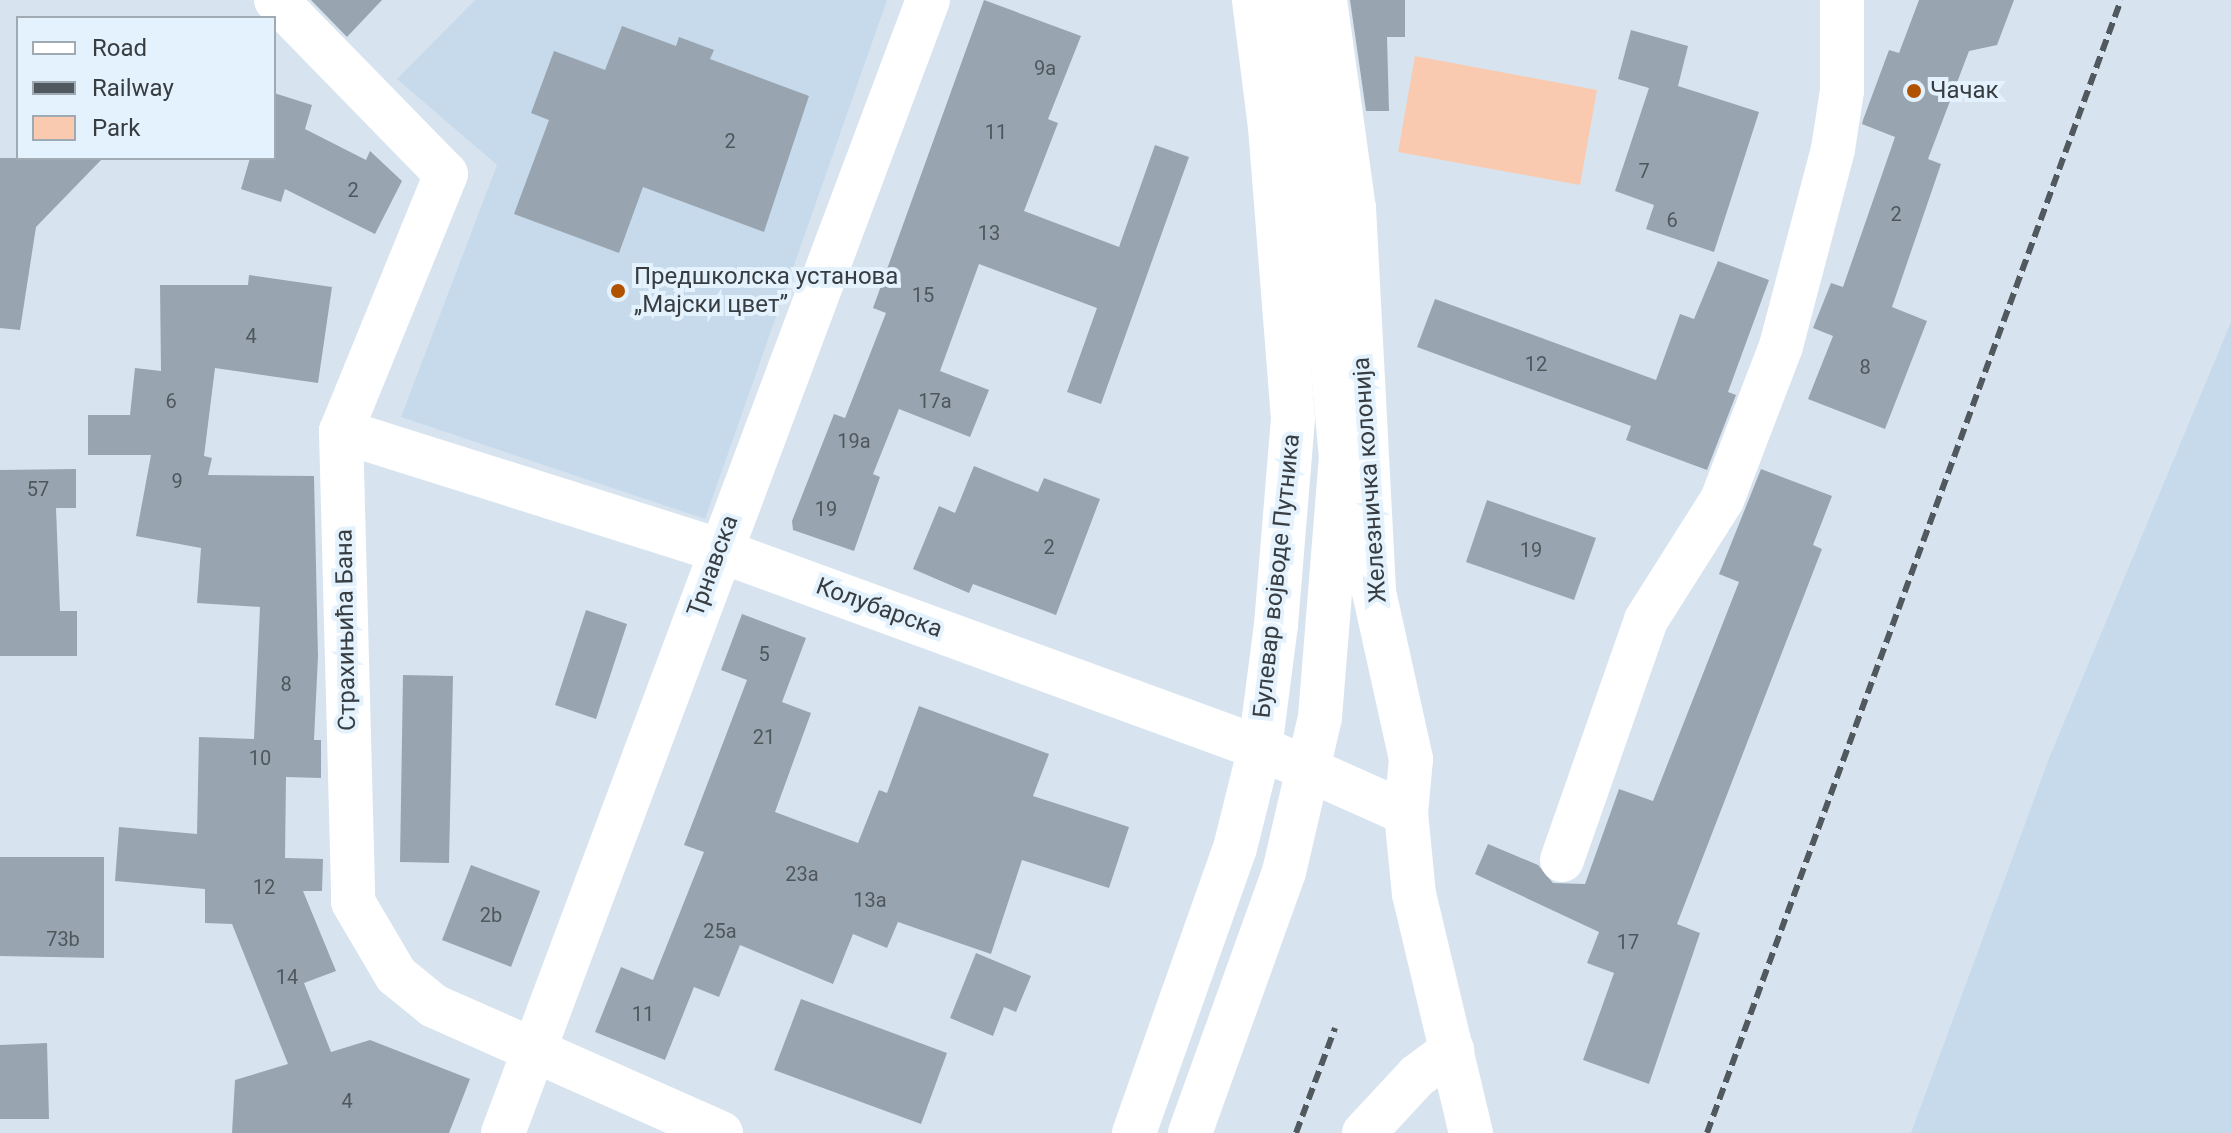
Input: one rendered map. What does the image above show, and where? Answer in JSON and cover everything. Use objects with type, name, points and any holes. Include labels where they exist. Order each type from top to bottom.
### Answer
[{"type":"street","name":"Страхињића Бана","points":[[276,0],[446,174],[341,431],[353,902],[396,975],[434,1006],[533,1053],[721,1133]]},
{"type":"street","name":"Трнавска","points":[[503,1133],[718,550],[928,0]]},
{"type":"street","name":"Булевар војводе Путника","points":[[1134,1133],[1235,848],[1260,748],[1293,419],[1270,127],[1254,0]]},
{"type":"street","name":"Булевар војводе Путника","points":[[1190,1133],[1284,872],[1320,717],[1341,458],[1325,283],[1297,69],[1295,0]]},
{"type":"street","name":"Железничка колонија","points":[[1325,0],[1354,208],[1374,592],[1411,759],[1406,813],[1414,894],[1471,1133]]},
{"type":"street","points":[[1562,860],[1646,620],[1722,500],[1781,346],[1833,149],[1842,91],[1842,0]]},
{"type":"street","name":"Колубарска","points":[[341,431],[718,550],[1260,748],[1406,813]]},
{"type":"street","points":[[1364,1133],[1417,1076],[1452,1050]]},
{"type":"shaded area","name":"Предшколска установа „Мајски цвет”","points":[[475,0],[887,0],[705,519],[401,417],[497,165],[397,79]]},
{"type":"shaded area","points":[[2231,322],[2231,1133],[1911,1133],[2050,756]]},
{"type":"green space","points":[[1415,56],[1597,90],[1580,185],[1398,152]]},
{"type":"building","points":[[311,0],[382,0],[347,37]]},
{"type":"building","points":[[984,0],[1081,36],[1048,119],[1058,123],[1024,211],[1119,247],[1155,145],[1189,157],[1101,404],[1067,392],[1097,308],[979,264],[940,371],[989,390],[970,437],[899,409],[873,474],[880,477],[854,551],[793,530],[792,521],[834,414],[845,418],[886,313],[873,308]]},
{"type":"building","points":[[1350,0],[1405,0],[1405,37],[1387,37],[1389,111],[1366,111]]},
{"type":"building","points":[[1919,0],[2014,0],[1997,45],[1969,51],[1928,159],[1941,164],[1892,307],[1927,321],[1885,429],[1808,399],[1833,336],[1813,328],[1831,283],[1843,287],[1895,137],[1862,124],[1889,50],[1899,53]]},
{"type":"building","points":[[622,26],[676,46],[679,37],[714,50],[710,59],[809,96],[764,232],[643,187],[619,253],[514,214],[549,120],[531,113],[554,51],[605,70]]},
{"type":"building","points":[[1631,30],[1688,46],[1678,86],[1759,112],[1714,252],[1646,229],[1654,205],[1615,191],[1649,88],[1618,79]]},
{"type":"building","points":[[276,94],[312,105],[305,129],[366,160],[370,151],[402,181],[375,234],[285,189],[281,202],[241,189],[249,160],[276,160]]},
{"type":"building","points":[[0,158],[101,160],[36,227],[20,330],[0,328]]},
{"type":"building","points":[[1718,261],[1769,280],[1728,392],[1736,395],[1707,470],[1626,440],[1631,426],[1417,347],[1435,299],[1656,380],[1680,314],[1694,319]]},
{"type":"building","points":[[249,275],[332,287],[318,383],[215,368],[204,456],[212,458],[208,475],[314,476],[318,656],[314,740],[321,740],[321,778],[286,777],[285,858],[323,859],[322,891],[303,891],[336,971],[304,983],[331,1052],[370,1040],[470,1079],[449,1133],[232,1133],[235,1080],[288,1064],[232,924],[205,923],[205,889],[115,881],[119,827],[197,834],[199,737],[254,739],[260,607],[197,603],[201,548],[136,536],[151,455],[88,455],[88,415],[130,415],[135,368],[161,371],[160,285],[248,285]]},
{"type":"building","points":[[974,466],[1038,492],[1044,478],[1100,499],[1056,615],[973,584],[969,593],[913,569],[939,506],[955,513]]},
{"type":"building","points":[[76,469],[76,508],[56,508],[60,611],[77,611],[77,656],[0,656],[0,470]]},
{"type":"building","points":[[1761,469],[1832,496],[1813,545],[1822,549],[1677,924],[1700,933],[1649,1084],[1583,1060],[1614,973],[1587,963],[1599,932],[1475,874],[1488,844],[1538,865],[1553,883],[1585,884],[1619,789],[1653,801],[1739,582],[1719,574]]},
{"type":"building","points":[[1487,500],[1596,538],[1574,600],[1466,562]]},
{"type":"building","points":[[586,610],[627,624],[596,719],[555,705]]},
{"type":"building","points":[[742,614],[806,638],[782,702],[811,713],[775,812],[858,843],[879,790],[887,793],[919,706],[1049,754],[1033,796],[1129,827],[1109,888],[1022,860],[991,954],[898,922],[887,948],[853,934],[833,984],[740,945],[719,997],[694,987],[665,1060],[595,1032],[621,967],[653,980],[704,852],[684,845],[747,680],[721,670]]},
{"type":"building","points":[[403,675],[453,676],[449,863],[400,862]]},
{"type":"building","points":[[0,857],[104,857],[104,958],[0,956]]},
{"type":"building","points":[[471,865],[540,891],[511,967],[442,940]]},
{"type":"building","points":[[976,953],[1031,976],[1016,1012],[1004,1007],[993,1036],[950,1018]]},
{"type":"building","points":[[801,999],[947,1053],[921,1124],[774,1070]]},
{"type":"building","points":[[47,1043],[49,1119],[0,1119],[0,1045]]},
{"type":"railway","points":[[1707,1133],[2121,0]]},
{"type":"railway","points":[[1296,1133],[1335,1028]]},
{"type":"place","name":"Чачак","points":[[1914,91]]},
{"type":"place","name":"Предшколска установа „Мајски цвет”","points":[[618,291]]}]
